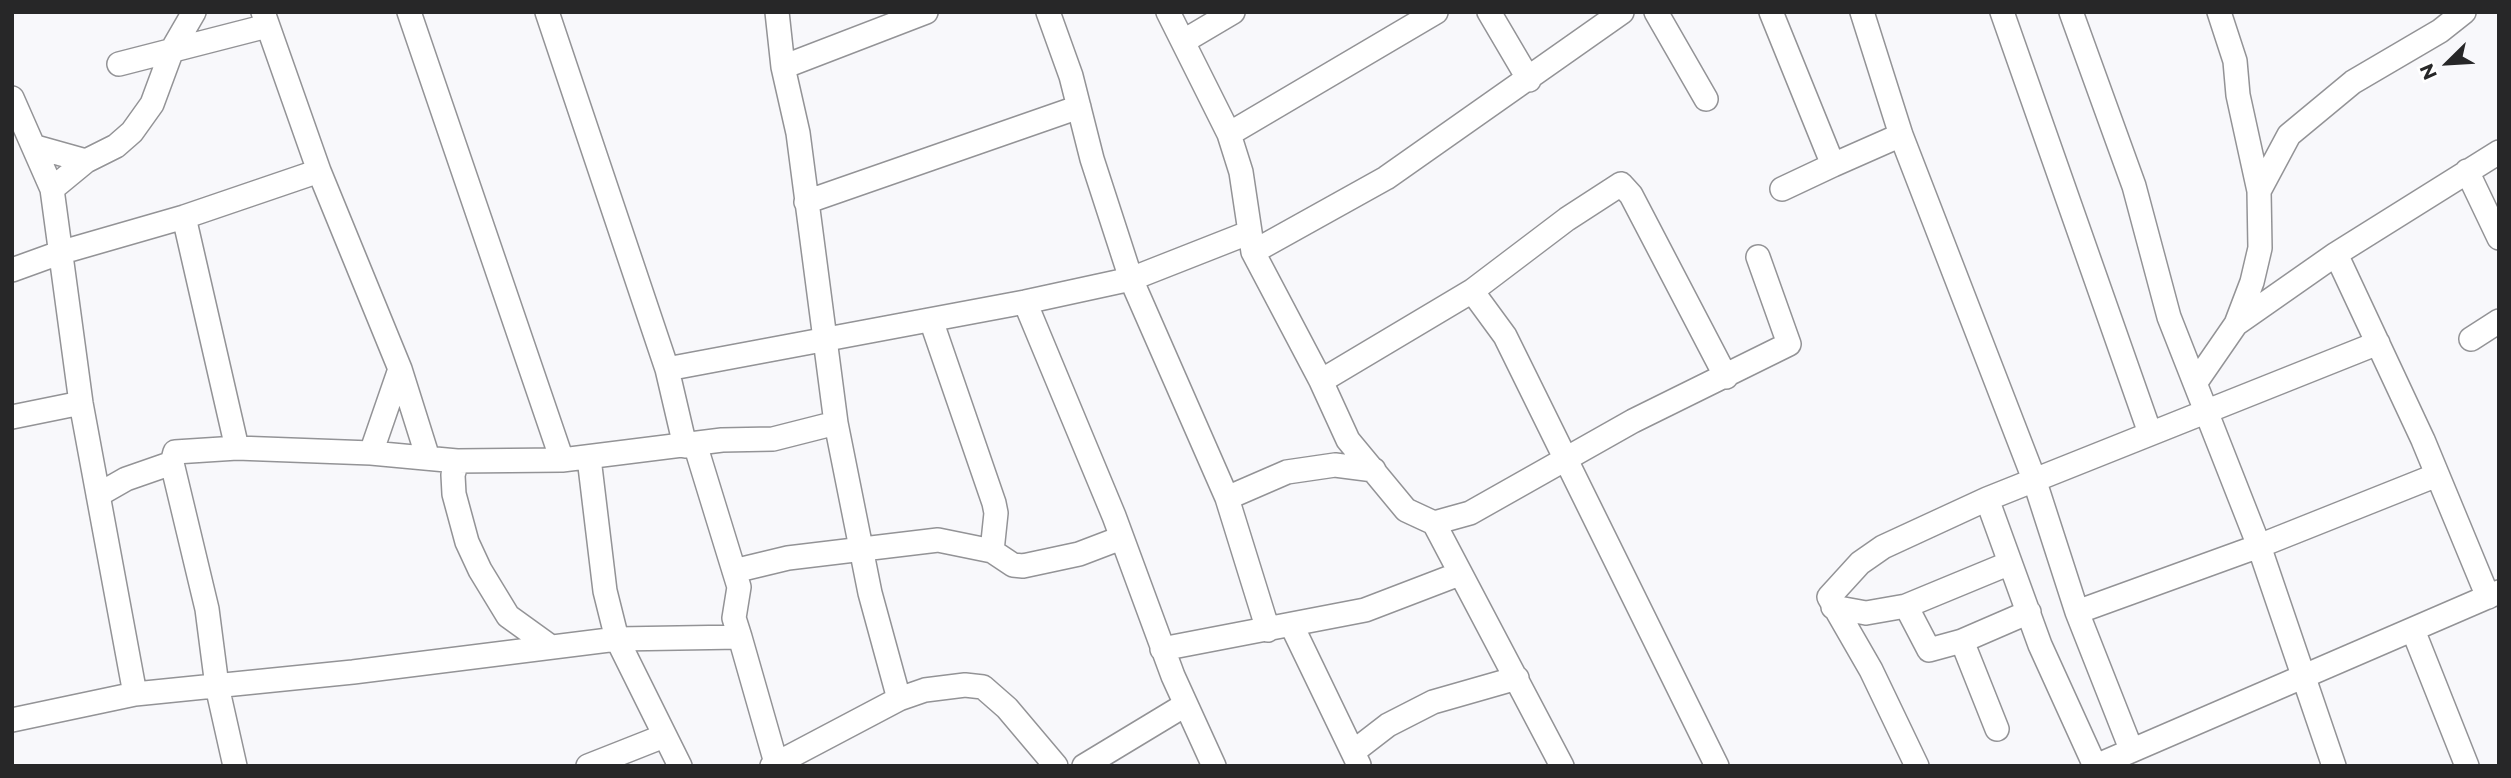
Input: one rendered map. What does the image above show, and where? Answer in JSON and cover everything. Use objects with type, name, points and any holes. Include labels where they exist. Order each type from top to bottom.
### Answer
[{"type":"street","points":[[52,189],[86,161],[116,146],[132,132],[152,104],[172,50],[194,12]]},
{"type":"street","points":[[409,12],[562,460]]},
{"type":"street","points":[[547,12],[739,587],[734,618],[774,765],[899,699],[925,690],[965,685],[983,687],[1007,708],[1056,766]]},
{"type":"street","points":[[777,12],[783,67],[798,132],[836,423],[870,593],[899,699]]},
{"type":"street","points":[[783,67],[926,12]]},
{"type":"street","points":[[1048,12],[1131,279],[1227,498],[1268,629]]},
{"type":"street","points":[[1168,12],[1229,134],[1241,172],[1250,242],[1348,440],[1406,510],[1434,523],[1458,574],[1517,678],[1562,766]]},
{"type":"street","points":[[1184,41],[1233,12]]},
{"type":"street","points":[[1229,134],[1436,12]]},
{"type":"street","points":[[1489,12],[1529,80]]},
{"type":"street","points":[[667,369],[1025,302],[1131,279],[1250,242],[1386,178],[1529,80],[1622,12]]},
{"type":"street","points":[[1656,12],[1706,99]]},
{"type":"street","points":[[1771,12],[1833,165]]},
{"type":"street","points":[[1862,12],[1901,135],[2034,480],[2123,757]]},
{"type":"street","points":[[2002,12],[2150,433]]},
{"type":"street","points":[[2071,12],[2134,186],[2169,317],[2209,413],[2259,546],[2334,766]]},
{"type":"street","points":[[2196,382],[2236,324],[2252,282],[2260,247],[2259,191],[2238,96],[2235,61],[2219,12]]},
{"type":"street","points":[[2259,191],[2289,135],[2353,82],[2440,31],[2464,12]]},
{"type":"street","points":[[119,64],[172,50],[265,19],[319,170],[400,369],[428,458]]},
{"type":"street","points":[[12,98],[26,139],[52,189],[81,403],[135,694]]},
{"type":"street","points":[[806,202],[1079,107]]},
{"type":"street","points":[[1782,189],[1901,135]]},
{"type":"street","points":[[26,139],[86,161]]},
{"type":"street","points":[[2236,324],[2336,254],[2499,152]]},
{"type":"street","points":[[12,270],[60,253],[184,217],[319,170]]},
{"type":"street","points":[[2467,171],[2499,238]]},
{"type":"street","points":[[1321,381],[1472,291],[1567,219],[1621,184],[1631,195],[1727,377]]},
{"type":"street","points":[[184,217],[237,448]]},
{"type":"street","points":[[1987,499],[2040,645],[2095,766],[2123,757],[2304,675],[2493,595],[2336,254]]},
{"type":"street","points":[[1434,523],[1470,513],[1633,421],[1727,377],[1789,344],[1758,257]]},
{"type":"street","points":[[1472,291],[1506,336],[1717,766]]},
{"type":"street","points":[[1025,302],[1121,538],[1162,649],[1214,766]]},
{"type":"street","points":[[932,320],[994,503],[992,551]]},
{"type":"street","points":[[2471,339],[2499,321]]},
{"type":"street","points":[[1917,766],[1871,670],[1829,597],[1860,563],[1883,547],[1987,499],[2150,433],[2209,413],[2378,343]]},
{"type":"street","points":[[372,453],[400,369]]},
{"type":"street","points":[[12,417],[81,403]]},
{"type":"street","points":[[235,766],[217,686],[207,609],[172,463],[172,454],[179,450],[237,448],[372,453],[457,461],[562,460],[722,440],[773,439],[836,423]]},
{"type":"street","points":[[589,458],[605,591],[617,639],[680,766]]},
{"type":"street","points":[[457,461],[453,475],[454,494],[467,542],[480,570],[508,616],[551,647]]},
{"type":"street","points":[[98,495],[125,479],[172,463]]},
{"type":"street","points":[[1227,498],[1287,472],[1335,465],[1374,470]]},
{"type":"street","points":[[2077,612],[2259,546],[2437,475]]},
{"type":"street","points":[[734,571],[789,558],[938,540],[992,551],[1013,565],[1023,566],[1079,554],[1121,538]]},
{"type":"street","points":[[1833,607],[1866,614],[1906,606],[2010,563]]},
{"type":"street","points":[[1162,649],[1292,626],[1384,605],[1458,574]]},
{"type":"street","points":[[1906,606],[1929,650],[1962,641],[2029,612]]},
{"type":"street","points":[[1292,626],[1356,759],[1388,725],[1433,702],[1517,678]]},
{"type":"street","points":[[2413,630],[2467,766]]},
{"type":"street","points":[[12,720],[135,694],[617,639],[740,637]]},
{"type":"street","points":[[1962,641],[1997,729]]},
{"type":"street","points":[[1084,766],[1185,705]]},
{"type":"street","points":[[590,766],[664,736]]}]
